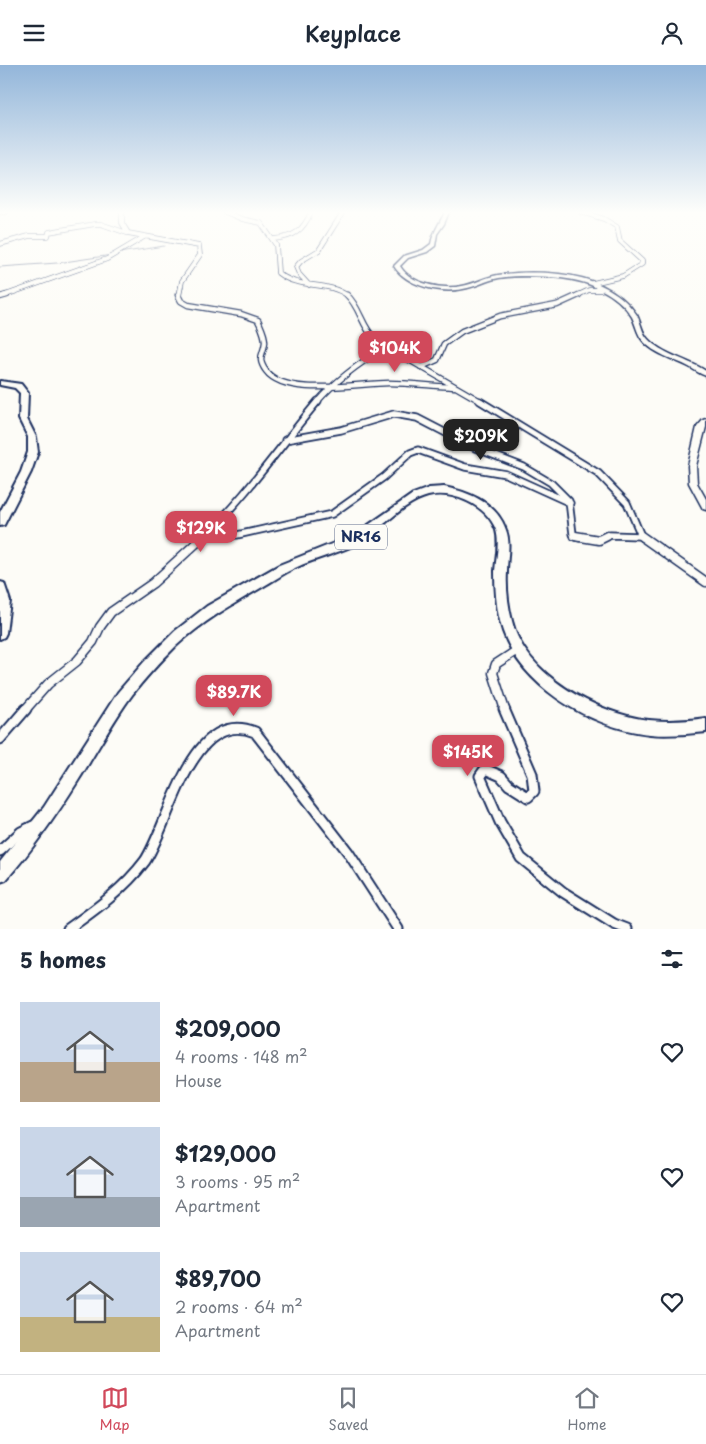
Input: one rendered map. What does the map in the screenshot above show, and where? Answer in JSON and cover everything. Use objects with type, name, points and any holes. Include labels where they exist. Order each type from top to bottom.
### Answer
[{"type":"main road","points":[[421,252],[403,259],[397,266],[401,273],[427,285],[449,289],[466,287],[497,277],[558,276],[595,283],[618,298],[634,314],[646,341],[706,374]]},
{"type":"main road","points":[[0,383],[18,386],[24,393],[23,419],[32,437],[33,446],[29,466],[0,522]]},
{"type":"main road","points":[[706,422],[701,427],[692,466],[693,483],[706,507]]},
{"type":"main road","name":"NR16","points":[[0,874],[14,860],[42,823],[133,683],[196,622],[236,595],[294,563],[358,539],[375,528],[404,502],[416,496],[437,490],[460,494],[476,501],[497,523],[503,541],[501,572],[503,603],[508,627],[533,669],[565,698],[603,715],[644,725],[667,729],[706,725]]},
{"type":"main road","points":[[0,587],[4,601],[0,633]]},
{"type":"street","points":[[0,297],[41,283],[78,267],[107,259],[118,252]]},
{"type":"street","points":[[200,252],[200,255],[181,281],[178,291],[181,301],[188,305],[241,314],[258,320],[266,341],[266,347],[260,357],[260,361],[264,371],[276,380],[299,385],[387,383],[456,387]]},
{"type":"street","points":[[276,252],[278,273],[302,285],[339,289],[357,305],[370,336],[602,477],[627,503],[640,535],[706,582]]},
{"type":"street","points":[[309,285],[299,274],[296,267],[301,261],[315,252]]},
{"type":"street","points":[[421,367],[437,360],[442,347],[458,333],[500,316],[557,305],[589,290],[601,290],[593,283],[623,276],[642,262],[632,252]]},
{"type":"street","points":[[0,739],[48,684],[77,661],[93,642],[100,627],[111,612],[153,583],[206,534],[255,481],[285,439],[333,385],[365,360],[386,347]]},
{"type":"street","points":[[285,439],[340,430],[386,416],[402,414],[426,423],[539,476],[561,492],[571,503],[574,519],[572,529],[576,537],[599,539],[615,535],[640,535]]},
{"type":"street","points":[[206,534],[236,535],[332,514],[384,477],[410,453],[418,451],[465,467],[506,474],[571,503]]},
{"type":"street","points":[[520,649],[496,663],[492,673],[502,704],[532,774],[534,791],[528,797],[509,785],[501,776],[486,769],[480,776],[500,822],[521,859],[563,892],[614,924],[627,929]]},
{"type":"street","points":[[68,929],[113,896],[145,860],[173,803],[182,778],[200,748],[212,737],[229,730],[245,729],[255,732],[345,847],[398,929]]},
{"type":"street","points":[[0,851],[22,832],[42,823]]},
{"type":"waterway","points":[[119,253],[123,252]]},
{"type":"waterway","points":[[0,267],[57,263],[112,255]]}]
